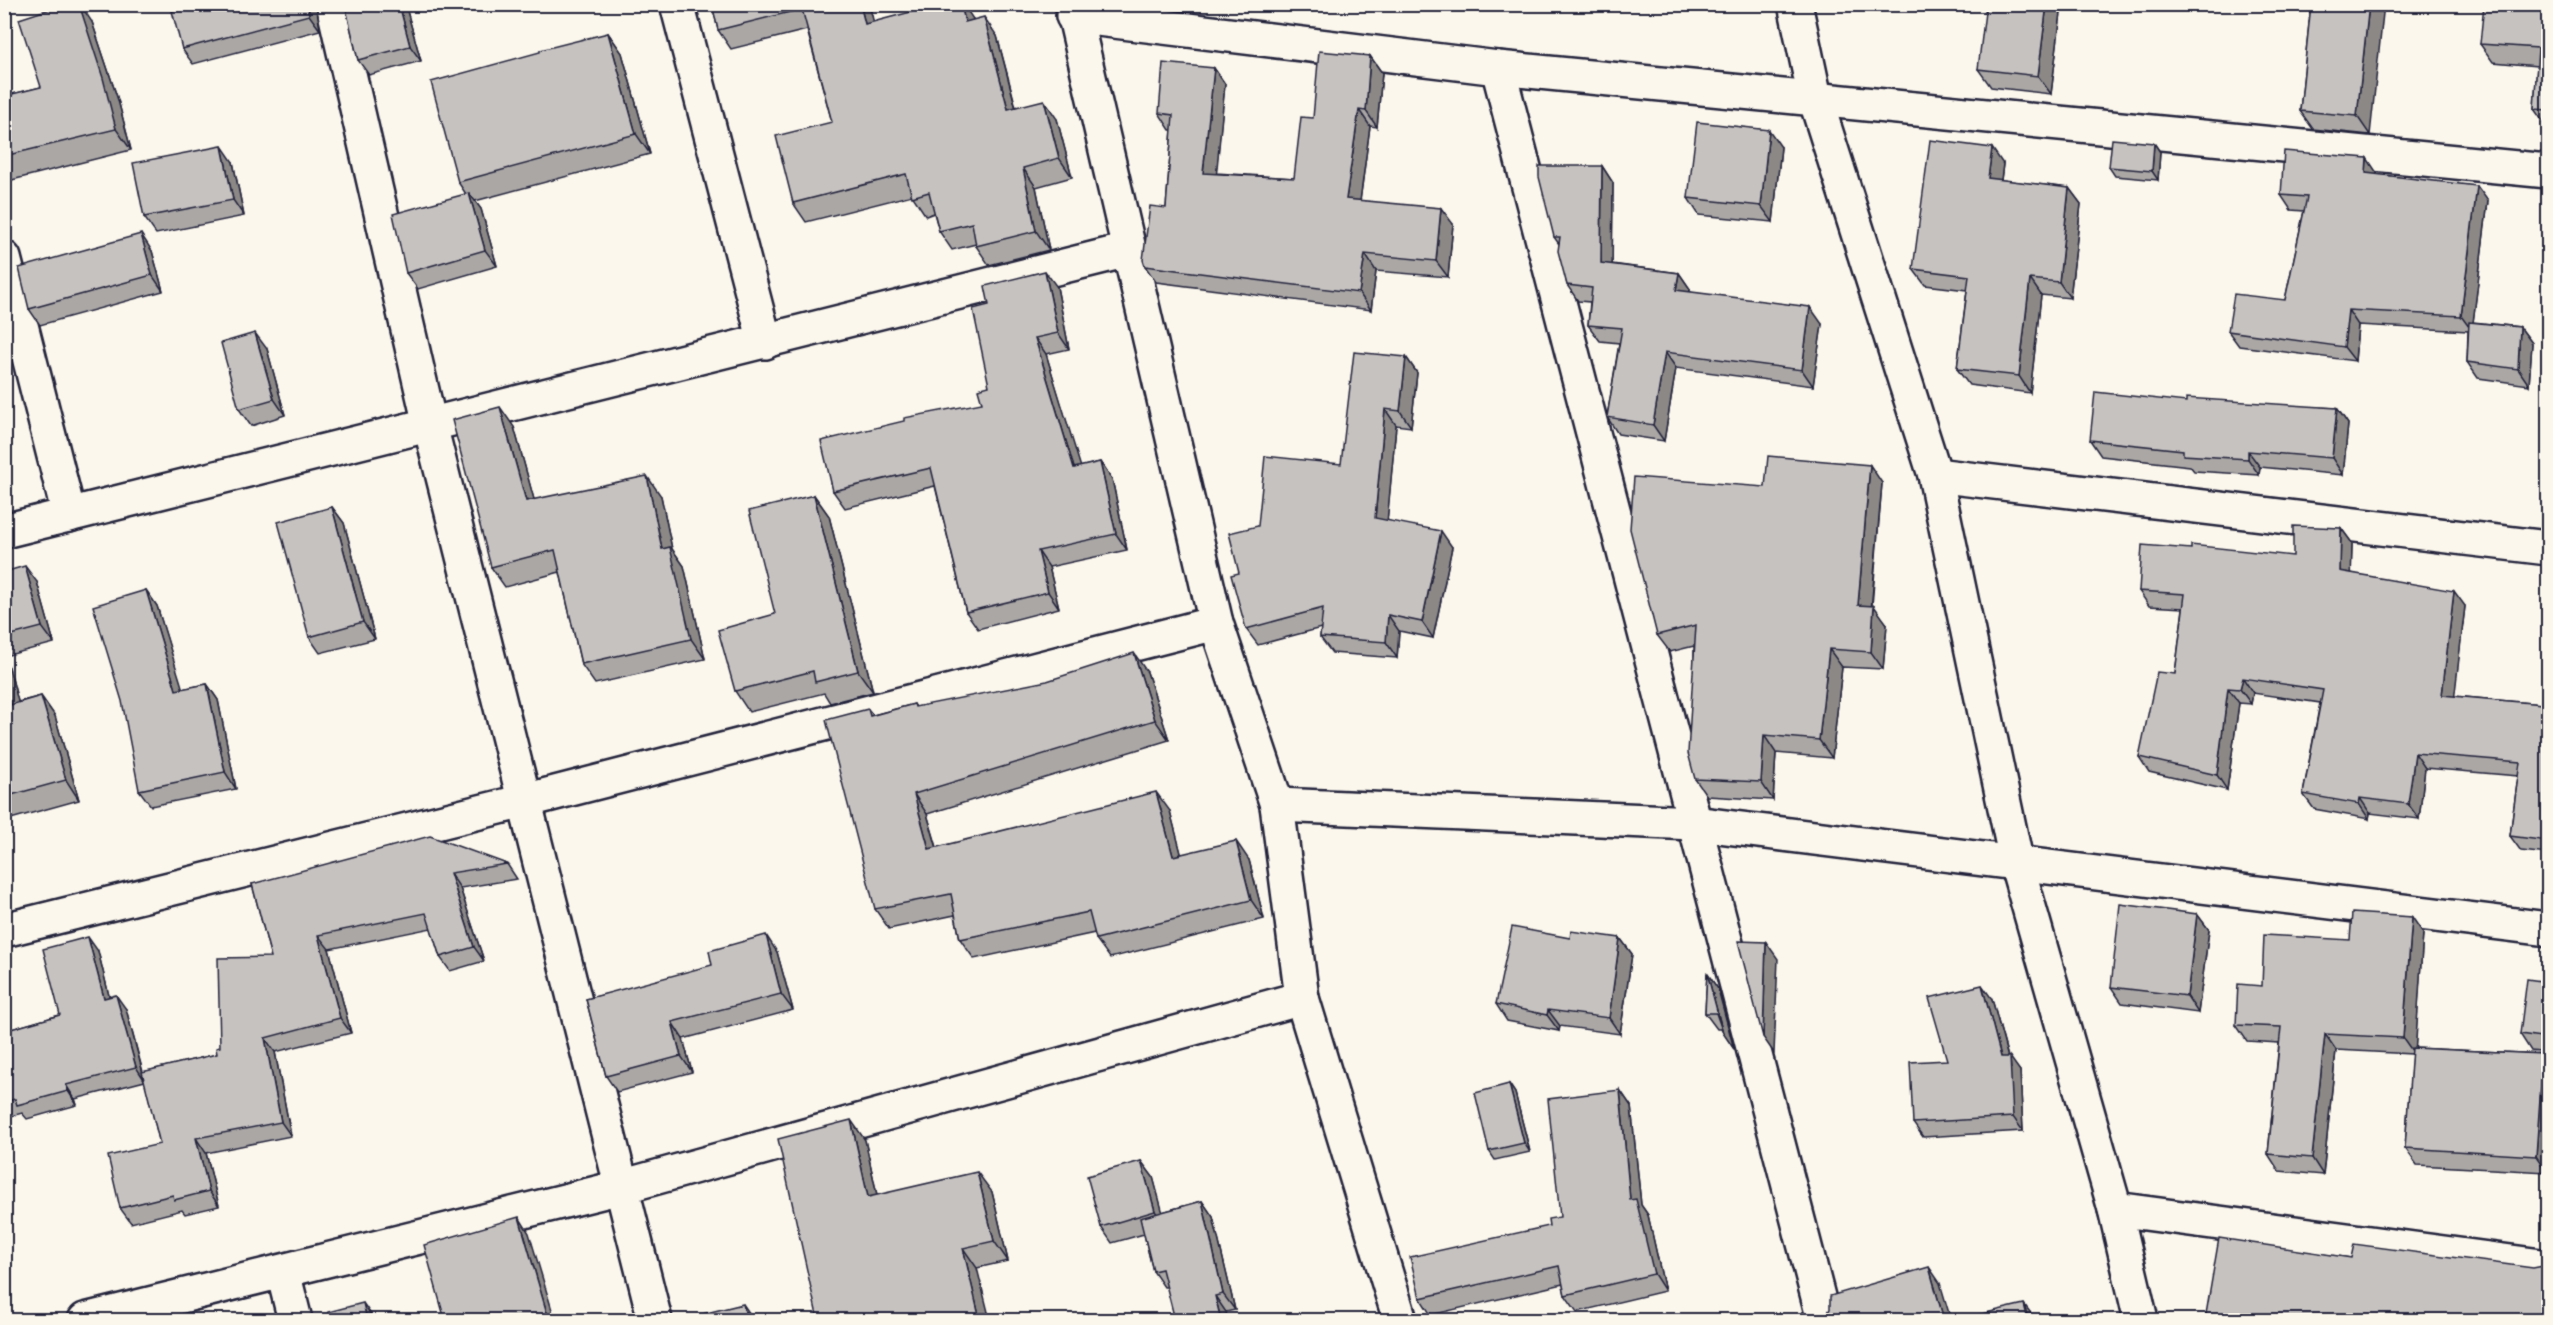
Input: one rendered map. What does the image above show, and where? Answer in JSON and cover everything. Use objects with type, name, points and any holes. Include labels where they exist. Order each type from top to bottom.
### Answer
[{"type":"street","points":[[333,4],[430,425],[655,1320]]},
{"type":"street","points":[[677,4],[765,342]]},
{"type":"street","points":[[1795,4],[1815,98],[1935,475],[2017,865],[2115,1209],[2141,1320]]},
{"type":"street","points":[[1400,1320],[1302,998],[1277,805],[1216,623],[1072,10],[1498,68],[2548,171]]},
{"type":"street","points":[[1498,68],[1824,1320]]},
{"type":"street","points":[[4,531],[1128,250]]},
{"type":"street","points":[[4,258],[69,515]]},
{"type":"street","points":[[1935,475],[2548,548]]},
{"type":"street","points":[[4,930],[524,801],[1216,623]]},
{"type":"street","points":[[1277,805],[1694,824],[2548,929]]},
{"type":"street","points":[[86,1320],[621,1187],[1302,998]]},
{"type":"street","points":[[2115,1209],[2548,1267]]},
{"type":"street","points":[[283,1272],[295,1320]]},
{"type":"building","points":[[65,4],[79,4],[103,78],[116,129],[4,156],[4,96],[41,87],[19,19]]},
{"type":"building","points":[[196,4],[308,4],[309,15],[182,49],[172,11]]},
{"type":"building","points":[[345,4],[399,4],[410,46],[358,60]]},
{"type":"building","points":[[712,4],[860,4],[865,24],[941,4],[961,4],[965,22],[984,17],[1008,109],[1044,100],[1059,158],[1023,168],[1036,231],[976,246],[972,223],[939,231],[929,192],[912,197],[906,174],[793,203],[776,136],[832,122],[802,9],[718,30]]},
{"type":"building","points":[[1986,4],[2047,4],[2038,76],[1978,69]]},
{"type":"building","points":[[2311,4],[2369,4],[2357,116],[2300,111]]},
{"type":"building","points":[[2484,4],[2548,4],[2548,110],[2534,109],[2538,48],[2480,44]]},
{"type":"building","points":[[608,33],[636,134],[458,182],[431,82]]},
{"type":"building","points":[[1319,51],[1370,56],[1366,111],[1359,110],[1346,199],[1441,208],[1436,261],[1365,254],[1359,293],[1145,266],[1143,260],[1150,206],[1166,208],[1173,115],[1159,113],[1163,63],[1214,68],[1203,173],[1294,178],[1301,117],[1313,118]]},
{"type":"building","points":[[1697,122],[1769,130],[1761,206],[1688,198]]},
{"type":"building","points":[[2112,139],[2154,143],[2152,171],[2109,167]]},
{"type":"building","points":[[1930,140],[1992,148],[1988,178],[2069,188],[2059,282],[2030,279],[2019,376],[1957,369],[1969,276],[1913,269]]},
{"type":"building","points":[[222,146],[233,200],[144,217],[133,163]]},
{"type":"building","points":[[2284,151],[2367,158],[2366,173],[2477,186],[2461,316],[2348,310],[2344,347],[2228,331],[2234,294],[2285,300],[2307,197],[2281,195]]},
{"type":"building","points":[[1539,166],[1602,166],[1601,263],[1679,273],[1676,290],[1810,307],[1802,370],[1665,352],[1653,425],[1607,417],[1622,328],[1588,325],[1592,288],[1567,285],[1558,251],[1560,237],[1554,237],[1539,177]]},
{"type":"building","points":[[469,193],[485,250],[406,273],[393,214]]},
{"type":"building","points":[[141,234],[152,275],[29,309],[19,268]]},
{"type":"building","points":[[1045,271],[1058,333],[1035,338],[1074,468],[1100,462],[1116,534],[1038,551],[1048,592],[966,612],[931,468],[833,491],[821,441],[904,421],[904,418],[982,403],[978,389],[989,386],[973,309],[989,305],[985,286]]},
{"type":"building","points":[[2469,322],[2520,327],[2518,369],[2467,362]]},
{"type":"building","points":[[255,333],[274,399],[239,409],[221,343]]},
{"type":"building","points":[[1354,352],[1406,357],[1400,411],[1385,409],[1375,518],[1441,531],[1422,622],[1388,615],[1386,642],[1320,637],[1323,608],[1246,629],[1231,575],[1239,573],[1229,533],[1258,526],[1265,456],[1341,464]]},
{"type":"building","points":[[2095,392],[2186,402],[2186,398],[2337,408],[2332,458],[2248,451],[2248,459],[2183,455],[2183,450],[2090,440]]},
{"type":"building","points":[[500,407],[526,501],[647,476],[662,549],[670,547],[691,639],[581,664],[555,550],[491,567],[452,420]]},
{"type":"building","points":[[1768,456],[1870,465],[1858,605],[1874,606],[1871,652],[1829,649],[1819,740],[1764,735],[1761,782],[1695,779],[1688,753],[1696,625],[1657,635],[1630,529],[1634,477],[1765,487]]},
{"type":"building","points":[[814,495],[858,671],[815,682],[813,671],[735,691],[718,630],[775,614],[749,511]]},
{"type":"building","points":[[332,507],[363,622],[309,637],[278,522]]},
{"type":"building","points":[[2293,526],[2341,528],[2340,571],[2454,591],[2442,695],[2542,704],[2544,690],[2548,691],[2548,841],[2510,836],[2520,762],[2415,753],[2408,804],[2360,798],[2359,804],[2303,794],[2323,690],[2243,678],[2240,689],[2228,688],[2217,775],[2139,757],[2157,672],[2175,674],[2185,594],[2139,591],[2142,545],[2191,549],[2191,545],[2293,556]]},
{"type":"building","points":[[25,566],[42,627],[4,637],[4,572]]},
{"type":"building","points":[[146,590],[176,690],[207,684],[225,772],[139,790],[122,701],[93,606]]},
{"type":"building","points":[[1134,653],[1155,720],[914,794],[929,849],[1156,792],[1173,856],[1236,841],[1251,900],[1096,939],[1089,912],[960,939],[951,894],[875,909],[826,720],[868,709],[870,716],[914,704],[915,707],[1047,681]]},
{"type":"building","points":[[4,683],[10,705],[41,696],[66,780],[4,797]]},
{"type":"building","points":[[430,836],[507,864],[450,873],[474,947],[440,957],[426,913],[318,935],[340,1018],[265,1038],[281,1122],[196,1138],[209,1191],[174,1200],[173,1195],[120,1208],[108,1156],[160,1144],[142,1072],[217,1054],[216,1048],[220,1047],[218,958],[271,957],[252,884]]},
{"type":"building","points":[[2120,904],[2197,914],[2187,996],[2111,987]]},
{"type":"building","points":[[2352,913],[2412,917],[2403,1038],[2325,1034],[2312,1158],[2268,1154],[2281,1027],[2236,1025],[2238,984],[2262,986],[2264,935],[2350,940]]},
{"type":"building","points":[[1512,927],[1570,938],[1571,931],[1620,938],[1609,1018],[1548,1010],[1547,1015],[1496,1004]]},
{"type":"building","points":[[766,935],[781,994],[672,1022],[681,1056],[606,1076],[586,999],[712,965],[709,951]]},
{"type":"building","points":[[88,937],[104,998],[116,995],[136,1067],[66,1085],[68,1091],[17,1105],[15,1099],[4,1102],[4,1031],[60,1015],[43,949]]},
{"type":"building","points":[[1738,941],[1766,942],[1763,1037]]},
{"type":"building","points":[[1707,973],[1723,1033],[1716,1013],[1705,1013]]},
{"type":"building","points":[[2527,979],[2548,982],[2548,1038],[2520,1034]]},
{"type":"building","points":[[1982,985],[2001,1057],[2010,1057],[2013,1117],[1913,1123],[1910,1062],[1947,1060],[1929,998]]},
{"type":"building","points":[[2412,1048],[2543,1054],[2536,1156],[2405,1148]]},
{"type":"building","points":[[1509,1084],[1524,1143],[1489,1151],[1475,1093]]},
{"type":"building","points":[[1620,1090],[1630,1200],[1636,1199],[1654,1274],[1565,1295],[1559,1266],[1420,1298],[1410,1257],[1549,1226],[1548,1219],[1560,1217],[1548,1099]]},
{"type":"building","points":[[851,1120],[868,1197],[977,1172],[994,1241],[963,1248],[980,1320],[818,1320],[778,1139]]},
{"type":"building","points":[[1141,1161],[1155,1211],[1101,1227],[1087,1176]]},
{"type":"building","points":[[1202,1201],[1223,1294],[1215,1296],[1221,1320],[1175,1320],[1162,1269],[1153,1271],[1140,1218]]},
{"type":"building","points":[[519,1217],[549,1320],[445,1320],[424,1245]]},
{"type":"building","points":[[2219,1238],[2351,1258],[2354,1244],[2533,1268],[2543,1266],[2548,1261],[2548,1320],[2205,1320]]},
{"type":"building","points":[[1929,1267],[1944,1320],[1820,1320],[1830,1309],[1830,1296]]},
{"type":"building","points":[[363,1303],[367,1320],[330,1320],[328,1312]]},
{"type":"building","points":[[743,1304],[747,1320],[678,1320]]},
{"type":"building","points":[[2024,1304],[2028,1320],[1960,1320],[1960,1319]]}]
